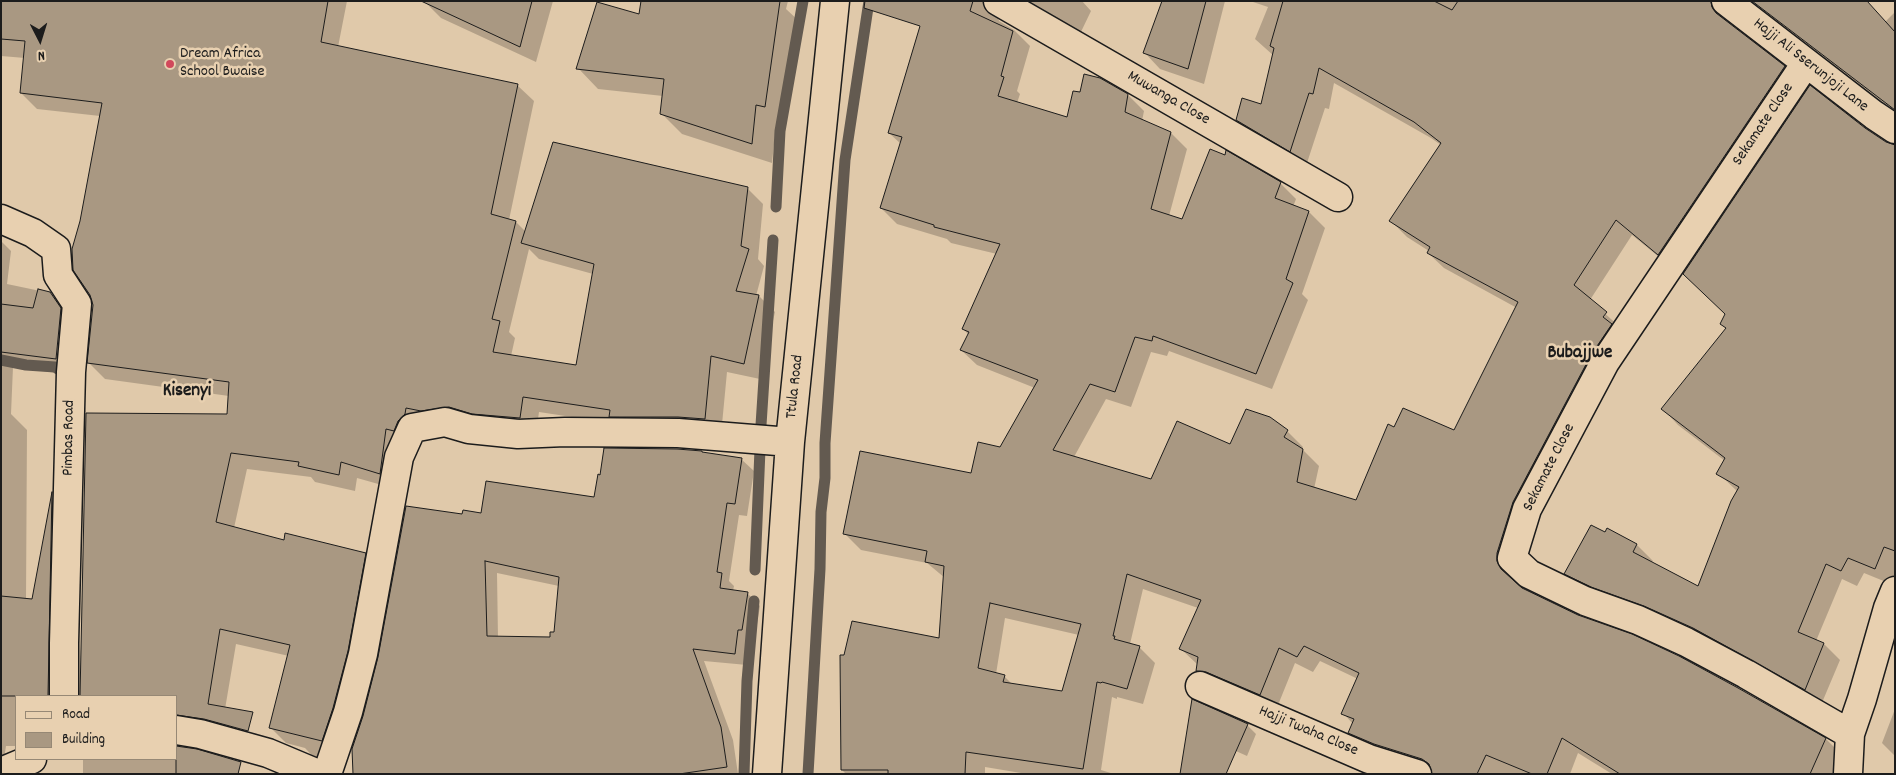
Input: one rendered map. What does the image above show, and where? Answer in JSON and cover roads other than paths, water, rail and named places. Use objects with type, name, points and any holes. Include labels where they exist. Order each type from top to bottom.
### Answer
[{"type":"street","name":"Ttula Road","points":[[768,774],[790,442],[835,1]]},
{"type":"street","name":"Muwanga Close","points":[[998,1],[1338,197]]},
{"type":"street","name":"Hajji Ali Sserunjoji Lane","points":[[1726,1],[1874,115],[1895,129]]},
{"type":"street","name":"Sekamate Close","points":[[1806,63],[1605,362],[1527,509],[1512,558],[1529,574],[1585,601],[1638,620],[1686,642],[1850,734]]},
{"type":"street","name":"Pimbas Road","points":[[1,219],[33,233],[56,249],[58,275],[77,304],[71,372],[64,695]]},
{"type":"street","points":[[327,774],[348,712],[363,654],[399,457],[412,428],[445,422],[469,429],[518,434],[565,432],[678,433],[790,442]]},
{"type":"street","points":[[1848,774],[1850,734],[1895,590]]},
{"type":"street","name":"Hajji Twaha Close","points":[[1200,686],[1369,758],[1417,774]]},
{"type":"street","points":[[178,730],[200,734],[268,753],[318,774]]},
{"type":"street","points":[[1,772],[30,760]]},
{"type":"waterway","points":[[776,207],[780,131],[803,1]]},
{"type":"waterway","points":[[808,774],[820,569],[821,512],[825,478],[825,443],[845,160],[869,1]]},
{"type":"waterway","points":[[755,570],[761,425],[773,240]]},
{"type":"waterway","points":[[1,360],[26,365],[55,367],[69,376]]},
{"type":"waterway","points":[[744,774],[747,681],[754,601]]},
{"type":"place","name":"Dream Africa School Bwaise","points":[[170,64]]},
{"type":"district","name":"Bubajjwe","points":[[1580,354]]},
{"type":"district","name":"Kisenyi","points":[[187,392]]}]
